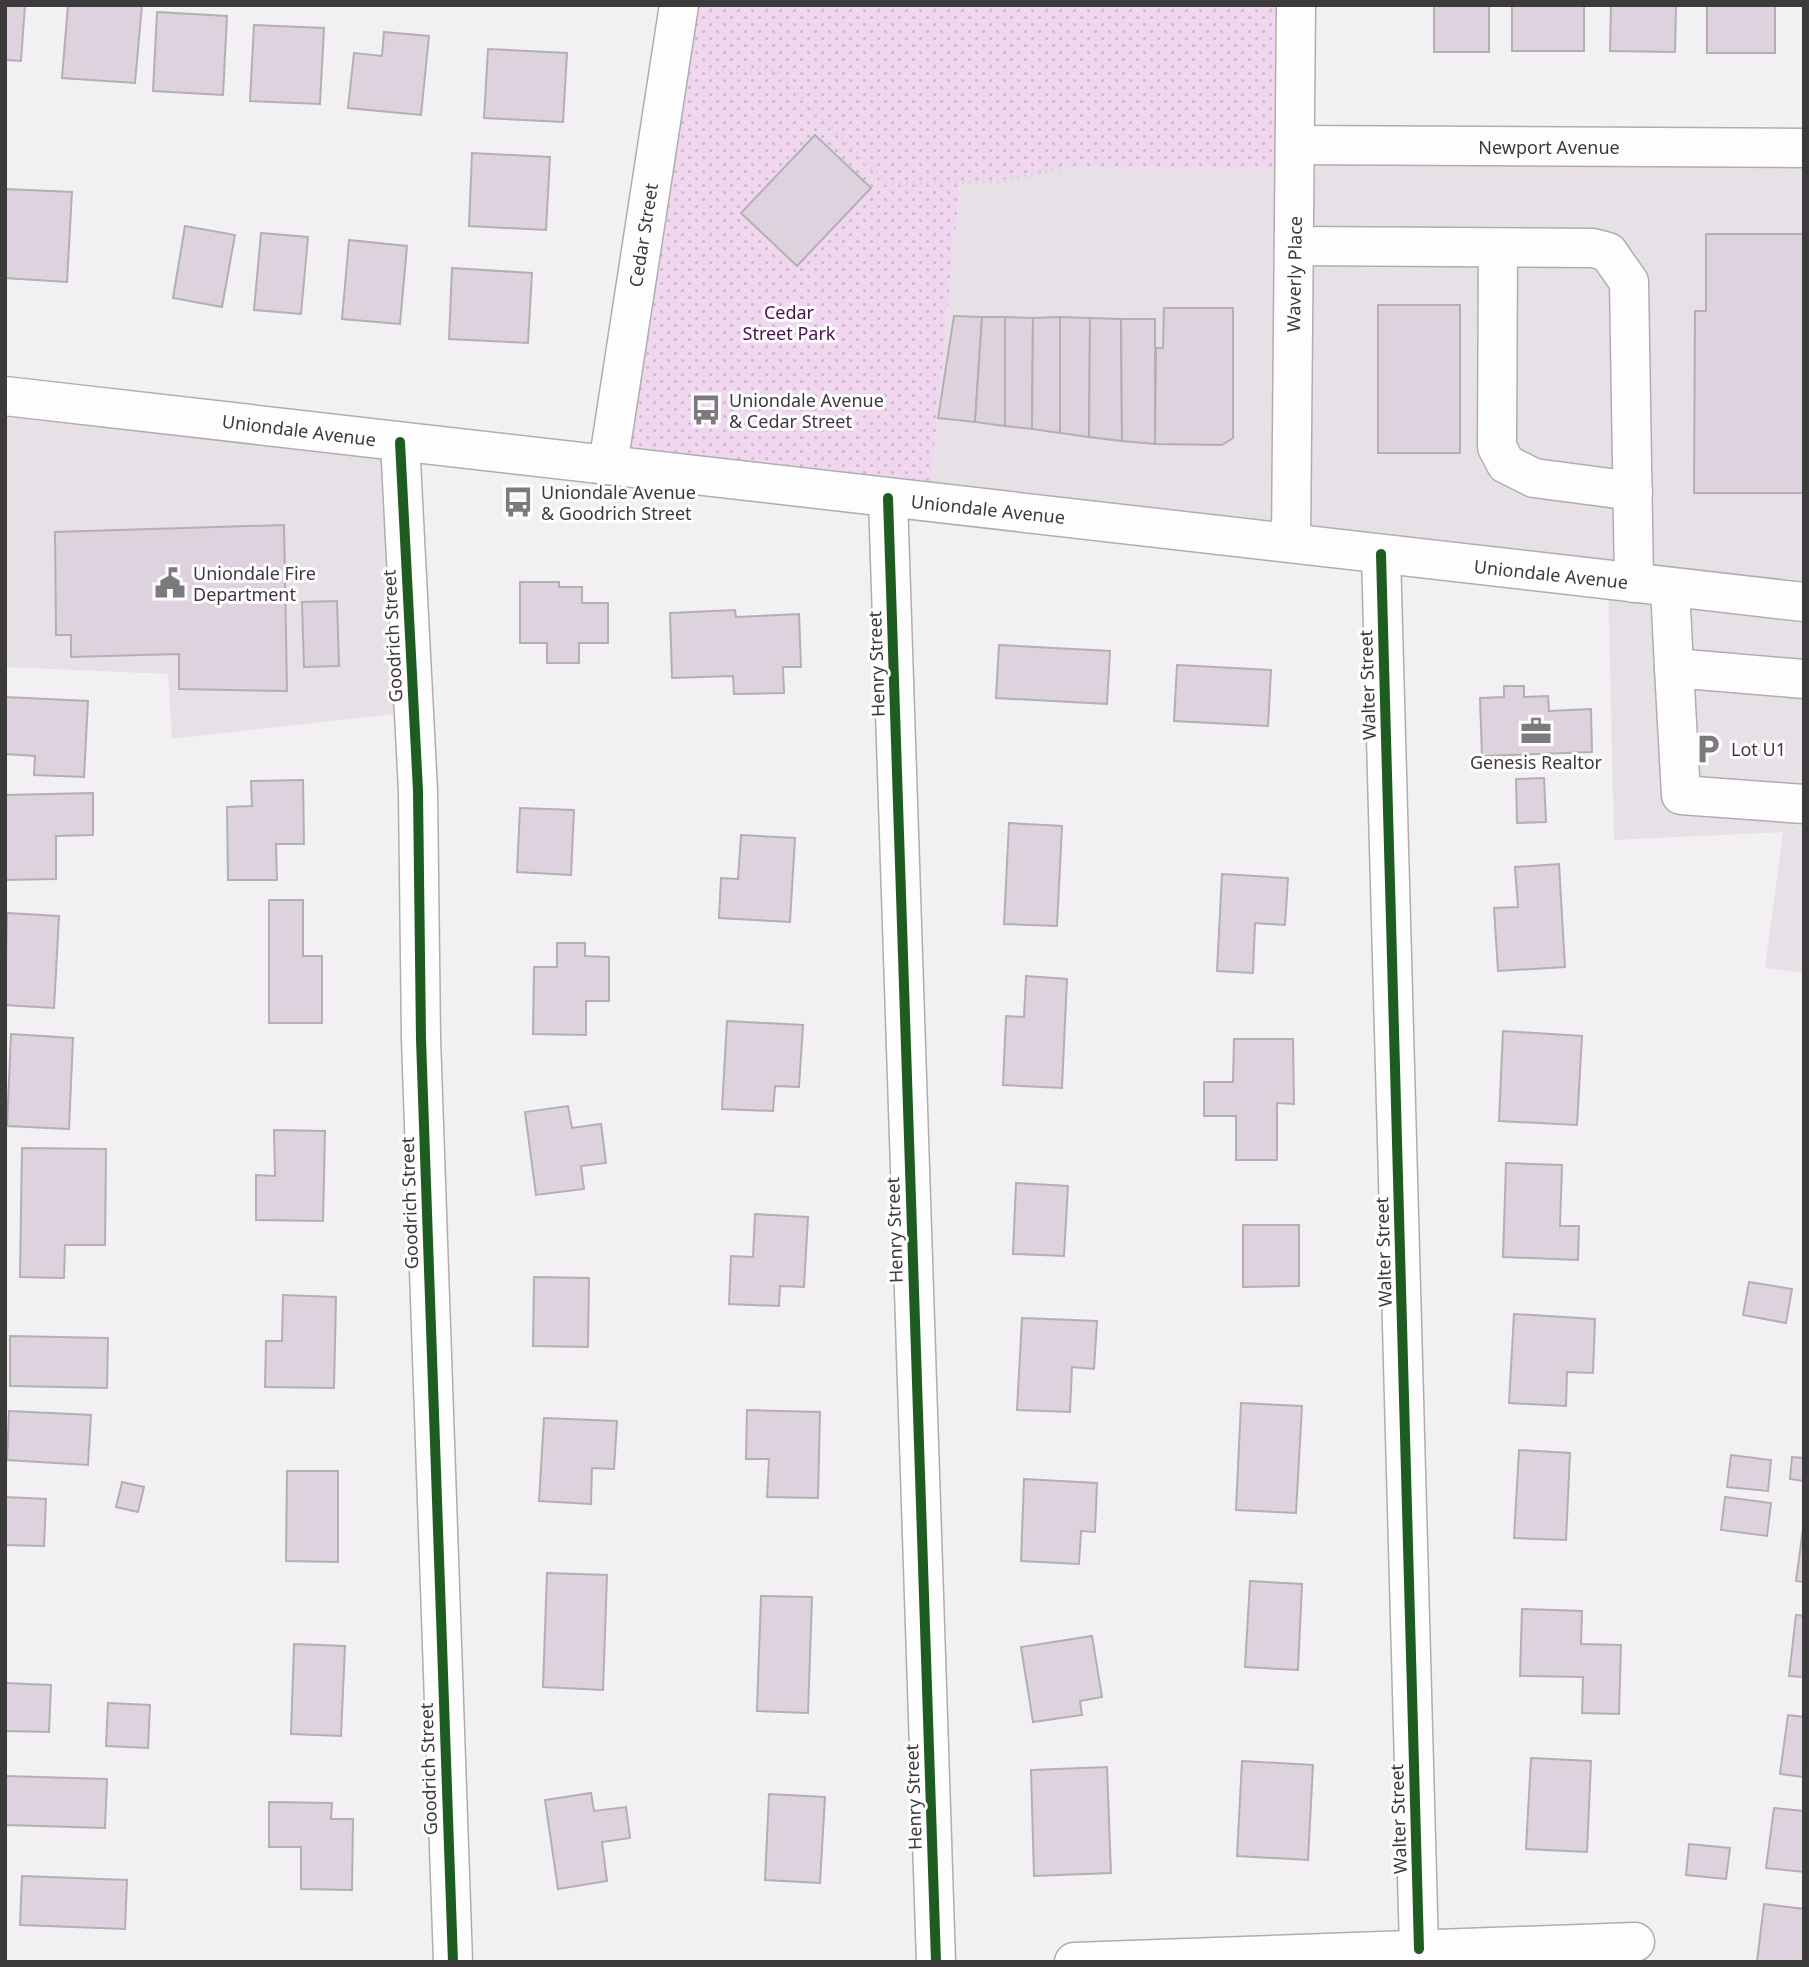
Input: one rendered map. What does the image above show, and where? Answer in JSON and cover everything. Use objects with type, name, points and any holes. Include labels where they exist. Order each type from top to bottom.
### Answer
[{"type":"street","name":"Cedar Street","points":[[608,466],[679,5]]},
{"type":"street","name":"Waverly Place","points":[[1291,542],[1296,5]]},
{"type":"street","name":"Newport Avenue","points":[[1295,145],[1804,148]]},
{"type":"street","points":[[1294,246],[1593,248],[1608,252],[1629,282],[1633,491],[1652,585],[1674,668],[1681,796],[1804,804]]},
{"type":"street","points":[[1498,247],[1497,447],[1506,464],[1534,478],[1633,491]]},
{"type":"street","name":"Uniondale Avenue","points":[[5,396],[1804,603]]},
{"type":"street","name":"Goodrich Street","points":[[400,442],[418,791],[421,1053],[453,1962]]},
{"type":"street","name":"Henry Street","points":[[888,498],[936,1962]]},
{"type":"street","name":"Walter Street","points":[[1381,554],[1419,1949]]},
{"type":"street","points":[[1674,668],[1804,680]]},
{"type":"street","points":[[1074,1962],[1636,1942]]},
{"type":"path","points":[[668,72],[774,70],[886,183],[999,182],[1064,167]]},
{"type":"shaded area","points":[[1295,145],[1804,148],[1804,973],[1765,968],[1783,832],[1614,840],[1608,580],[929,502],[960,182],[999,182],[1064,167]]},
{"type":"shaded area","points":[[5,396],[400,442],[413,712],[172,739],[168,674],[5,667]]},
{"type":"green space","name":"Cedar Street Park","points":[[681,5],[1296,5],[1295,168],[1064,167],[999,182],[960,182],[929,502],[608,465]]},
{"type":"building","points":[[5,5],[25,5],[21,61],[5,60]]},
{"type":"building","points":[[68,5],[142,5],[135,83],[62,78]]},
{"type":"building","points":[[1434,5],[1489,5],[1489,52],[1434,52]]},
{"type":"building","points":[[1512,5],[1584,5],[1584,51],[1512,51]]},
{"type":"building","points":[[1611,5],[1676,5],[1675,52],[1610,51]]},
{"type":"building","points":[[1707,5],[1775,5],[1775,53],[1707,53]]},
{"type":"building","points":[[157,12],[227,16],[223,95],[153,91]]},
{"type":"building","points":[[254,25],[324,28],[320,104],[250,101]]},
{"type":"building","points":[[384,32],[429,36],[421,115],[348,108],[354,53],[382,56]]},
{"type":"building","points":[[488,49],[567,53],[563,122],[484,118]]},
{"type":"building","points":[[815,135],[871,188],[797,266],[741,213]]},
{"type":"building","points":[[472,153],[550,157],[546,230],[469,226]]},
{"type":"building","points":[[5,189],[72,192],[67,282],[5,278]]},
{"type":"building","points":[[185,226],[235,235],[222,307],[173,298]]},
{"type":"building","points":[[261,233],[308,237],[301,314],[254,310]]},
{"type":"building","points":[[1706,234],[1804,234],[1804,493],[1694,493],[1695,311],[1706,311]]},
{"type":"building","points":[[349,240],[407,246],[400,324],[342,319]]},
{"type":"building","points":[[452,268],[532,273],[528,343],[449,339]]},
{"type":"building","points":[[1378,305],[1460,305],[1460,453],[1378,453]]},
{"type":"building","points":[[1164,308],[1233,308],[1233,438],[1222,445],[1155,444],[1156,348],[1163,348]]},
{"type":"building","points":[[954,316],[982,317],[975,422],[938,418]]},
{"type":"building","points":[[982,317],[1005,317],[1005,426],[975,422]]},
{"type":"building","points":[[1005,317],[1033,318],[1032,429],[1005,426]]},
{"type":"building","points":[[1060,317],[1090,318],[1089,437],[1060,433]]},
{"type":"building","points":[[1060,317],[1060,433],[1032,429],[1033,318]]},
{"type":"building","points":[[1090,318],[1121,319],[1122,441],[1089,437]]},
{"type":"building","points":[[1121,319],[1155,319],[1155,444],[1122,441]]},
{"type":"building","name":"Uniondale Fire Department","points":[[284,525],[287,691],[179,689],[179,654],[71,657],[71,635],[56,635],[55,532]]},
{"type":"building","points":[[520,582],[559,582],[559,587],[582,587],[582,603],[608,603],[608,643],[579,643],[579,663],[547,663],[547,643],[520,643]]},
{"type":"building","points":[[337,601],[339,666],[304,667],[302,602]]},
{"type":"building","points":[[735,610],[736,617],[799,614],[801,667],[783,667],[784,693],[734,694],[733,676],[672,678],[670,613]]},
{"type":"building","points":[[999,645],[1110,651],[1107,704],[996,698]]},
{"type":"building","points":[[1177,665],[1271,670],[1268,726],[1174,721]]},
{"type":"building","name":"Genesis Realtor","points":[[1504,686],[1524,686],[1524,697],[1548,696],[1549,711],[1591,709],[1592,752],[1482,756],[1480,698],[1504,697]]},
{"type":"building","points":[[5,697],[88,701],[84,777],[34,775],[35,756],[5,754]]},
{"type":"building","points":[[1544,778],[1546,822],[1517,823],[1516,779]]},
{"type":"building","points":[[303,780],[304,844],[276,844],[277,880],[228,880],[227,807],[252,806],[251,781]]},
{"type":"building","points":[[93,793],[93,835],[56,836],[56,879],[5,880],[5,795]]},
{"type":"building","points":[[520,808],[574,810],[571,875],[517,872]]},
{"type":"building","points":[[1009,823],[1062,826],[1057,926],[1004,924]]},
{"type":"building","points":[[741,835],[795,838],[790,922],[719,918],[721,878],[738,879]]},
{"type":"building","points":[[1559,864],[1565,967],[1498,971],[1494,908],[1518,907],[1515,867]]},
{"type":"building","points":[[1222,874],[1288,878],[1285,925],[1255,923],[1253,973],[1217,971]]},
{"type":"building","points":[[269,900],[303,900],[303,956],[322,956],[322,1023],[269,1023]]},
{"type":"building","points":[[7,913],[59,916],[54,1008],[5,1005]]},
{"type":"building","points":[[557,943],[585,943],[585,956],[609,957],[609,1001],[586,1001],[586,1035],[533,1034],[534,967],[557,967]]},
{"type":"building","points":[[1026,976],[1067,979],[1062,1088],[1003,1085],[1006,1016],[1024,1017]]},
{"type":"building","points":[[727,1021],[803,1025],[799,1087],[775,1086],[773,1111],[722,1109]]},
{"type":"building","points":[[1503,1031],[1582,1036],[1577,1125],[1499,1121]]},
{"type":"building","points":[[11,1034],[73,1038],[69,1129],[7,1126]]},
{"type":"building","points":[[1234,1039],[1293,1039],[1294,1104],[1277,1103],[1277,1160],[1236,1160],[1236,1116],[1204,1116],[1204,1082],[1233,1082]]},
{"type":"building","points":[[568,1106],[572,1128],[601,1124],[606,1163],[581,1166],[584,1189],[536,1195],[525,1112]]},
{"type":"building","points":[[274,1130],[325,1131],[323,1221],[256,1220],[256,1175],[275,1176]]},
{"type":"building","points":[[22,1148],[106,1149],[105,1245],[65,1245],[64,1278],[20,1277]]},
{"type":"building","points":[[1506,1163],[1562,1165],[1560,1226],[1579,1226],[1578,1260],[1503,1257]]},
{"type":"building","points":[[1016,1183],[1068,1186],[1064,1256],[1013,1254]]},
{"type":"building","points":[[755,1214],[808,1217],[804,1287],[780,1286],[779,1306],[729,1304],[731,1256],[753,1257]]},
{"type":"building","points":[[1243,1225],[1299,1225],[1299,1286],[1243,1287]]},
{"type":"building","points":[[534,1277],[589,1278],[588,1347],[533,1346]]},
{"type":"building","points":[[1749,1282],[1792,1289],[1786,1323],[1743,1315]]},
{"type":"building","points":[[283,1295],[336,1297],[334,1388],[265,1387],[266,1341],[282,1341]]},
{"type":"building","points":[[1514,1314],[1595,1319],[1593,1373],[1567,1372],[1566,1406],[1509,1403]]},
{"type":"building","points":[[1022,1318],[1097,1321],[1094,1369],[1072,1367],[1070,1412],[1017,1410]]},
{"type":"building","points":[[10,1336],[108,1338],[107,1388],[10,1386]]},
{"type":"building","points":[[1241,1403],[1302,1406],[1296,1513],[1236,1510]]},
{"type":"building","points":[[747,1410],[820,1412],[818,1498],[767,1497],[769,1459],[746,1459]]},
{"type":"building","points":[[9,1411],[91,1415],[88,1465],[7,1460]]},
{"type":"building","points":[[544,1418],[617,1421],[614,1469],[592,1468],[591,1504],[539,1501]]},
{"type":"building","points":[[1519,1450],[1570,1453],[1566,1540],[1514,1538]]},
{"type":"building","points":[[1731,1455],[1771,1460],[1768,1491],[1727,1487]]},
{"type":"building","points":[[1792,1457],[1804,1458],[1804,1481],[1790,1479]]},
{"type":"building","points":[[287,1471],[338,1471],[338,1562],[286,1561]]},
{"type":"building","points":[[1024,1479],[1097,1483],[1095,1532],[1081,1531],[1079,1564],[1021,1561]]},
{"type":"building","points":[[122,1482],[144,1487],[138,1512],[116,1507]]},
{"type":"building","points":[[5,1497],[46,1499],[44,1546],[5,1545]]},
{"type":"building","points":[[1725,1497],[1771,1503],[1767,1536],[1721,1530]]},
{"type":"building","points":[[1804,1521],[1804,1582],[1796,1581]]},
{"type":"building","points":[[547,1573],[607,1575],[603,1690],[543,1687]]},
{"type":"building","points":[[1250,1581],[1302,1584],[1298,1670],[1245,1667]]},
{"type":"building","points":[[761,1596],[812,1597],[808,1713],[757,1711]]},
{"type":"building","points":[[1522,1609],[1582,1611],[1581,1644],[1621,1645],[1619,1714],[1582,1713],[1583,1677],[1520,1676]]},
{"type":"building","points":[[1796,1615],[1804,1616],[1804,1677],[1789,1676]]},
{"type":"building","points":[[1092,1636],[1102,1697],[1080,1701],[1082,1715],[1033,1722],[1021,1647]]},
{"type":"building","points":[[294,1644],[345,1646],[341,1736],[291,1734]]},
{"type":"building","points":[[5,1683],[51,1685],[49,1732],[5,1731]]},
{"type":"building","points":[[108,1703],[150,1705],[148,1748],[106,1746]]},
{"type":"building","points":[[1788,1715],[1804,1717],[1804,1777],[1780,1774]]},
{"type":"building","points":[[1531,1758],[1591,1761],[1587,1852],[1526,1849]]},
{"type":"building","points":[[1242,1761],[1313,1765],[1308,1860],[1237,1856]]},
{"type":"building","points":[[1107,1767],[1111,1873],[1034,1876],[1031,1770]]},
{"type":"building","points":[[5,1776],[107,1779],[105,1828],[5,1825]]},
{"type":"building","points":[[591,1793],[594,1811],[626,1807],[630,1838],[602,1842],[607,1881],[558,1889],[545,1800]]},
{"type":"building","points":[[769,1794],[825,1797],[820,1883],[765,1880]]},
{"type":"building","points":[[269,1802],[332,1803],[331,1819],[353,1819],[352,1890],[301,1889],[301,1847],[269,1847]]},
{"type":"building","points":[[1774,1808],[1804,1811],[1804,1872],[1766,1868]]},
{"type":"building","points":[[1689,1844],[1730,1848],[1726,1879],[1686,1875]]},
{"type":"building","points":[[22,1876],[127,1880],[125,1929],[20,1925]]},
{"type":"building","points":[[1764,1904],[1804,1909],[1804,1962],[1757,1962]]},
{"type":"cycle path","points":[[400,442],[418,791],[421,1039],[453,1962]]},
{"type":"cycle path","points":[[888,498],[936,1962]]},
{"type":"cycle path","points":[[1381,554],[1419,1949]]},
{"type":"place","name":"Uniondale Avenue & Cedar Street","points":[[706,410]]},
{"type":"place","name":"Uniondale Avenue & Goodrich Street","points":[[518,502]]},
{"type":"place","name":"Uniondale Fire Department","points":[[170,583]]},
{"type":"place","name":"Genesis Realtor","points":[[1536,731]]},
{"type":"place","name":"Lot U1","points":[[1708,749]]}]
